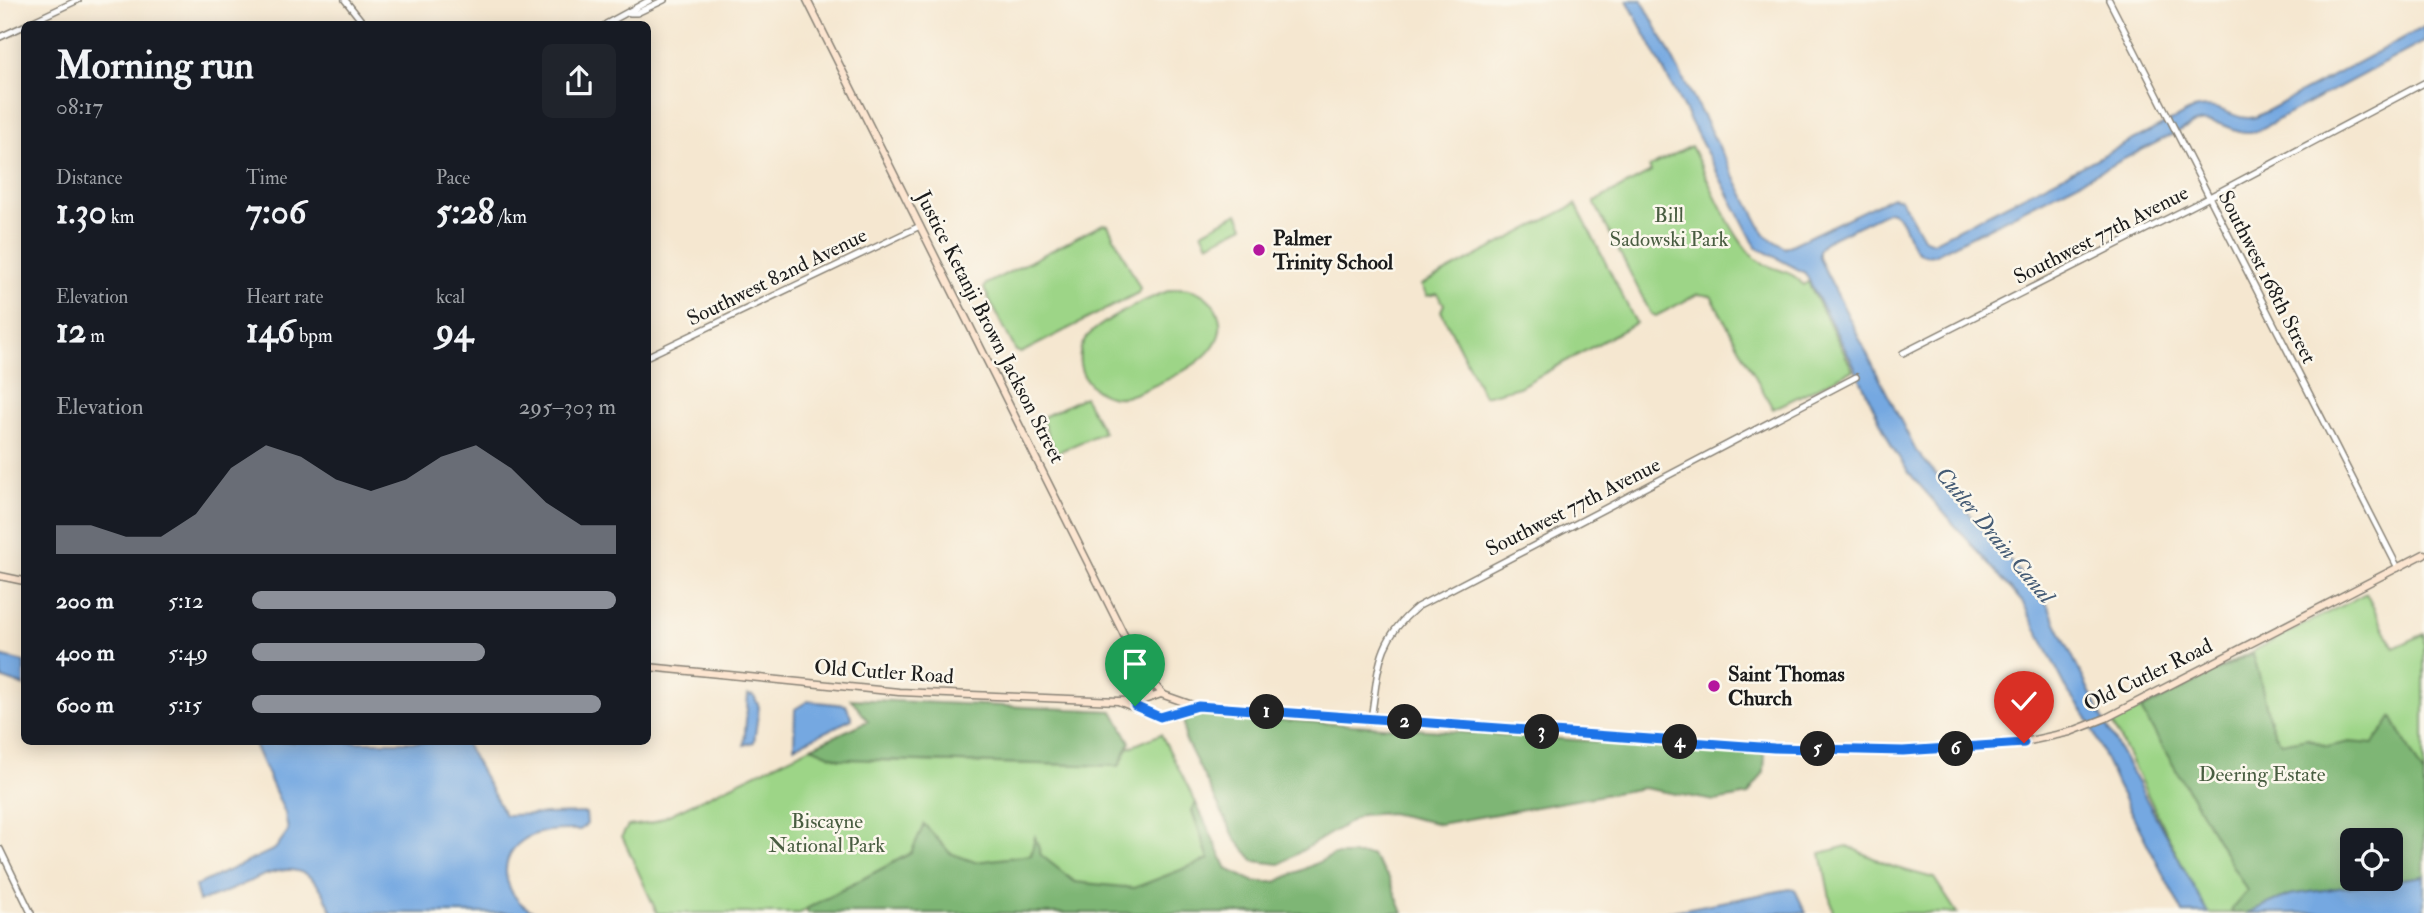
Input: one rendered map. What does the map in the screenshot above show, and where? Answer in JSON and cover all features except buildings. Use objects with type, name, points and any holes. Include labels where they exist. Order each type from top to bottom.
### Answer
[{"type":"main road","name":"Justice Ketanji Brown Jackson Street","points":[[807,0],[1142,671],[1151,697]]},
{"type":"main road","name":"Old Cutler Road","points":[[1165,696],[1195,706],[1743,746],[1896,751],[2024,743],[2106,718],[2424,554]]},
{"type":"main road","points":[[0,576],[21,580]]},
{"type":"main road","name":"Old Cutler Road","points":[[651,667],[899,692],[1118,701],[1151,697]]},
{"type":"main road","name":"Justice Ketanji Brown Jackson Street","points":[[1142,671],[1165,696]]},
{"type":"main road","points":[[1132,700],[1141,689],[1142,671]]},
{"type":"main road","points":[[1165,696],[1170,706],[1168,713],[1160,717],[1151,712],[1151,697],[1165,696]]},
{"type":"main road","name":"Old Cutler Road","points":[[1118,701],[1151,712]]},
{"type":"main road","name":"Old Cutler Road","points":[[1168,713],[1195,706]]},
{"type":"street","points":[[34,21],[78,0]]},
{"type":"street","points":[[345,0],[362,21]]},
{"type":"street","points":[[613,21],[650,0]]},
{"type":"street","points":[[631,13],[638,13],[664,0]]},
{"type":"street","name":"Southwest 168th Street","points":[[2109,0],[2398,568]]},
{"type":"street","points":[[0,37],[21,27]]},
{"type":"street","name":"Southwest 77th Avenue","points":[[1903,353],[2209,198],[2424,83]]},
{"type":"street","name":"Southwest 82nd Avenue","points":[[651,355],[920,226]]},
{"type":"street","name":"Southwest 77th Avenue","points":[[1371,719],[1381,652],[1394,630],[1417,607],[1856,377]]},
{"type":"street","points":[[0,849],[31,913]]},
{"type":"green space","name":"Bill Sadowski Park","points":[[1691,146],[1738,238],[1762,263],[1793,275],[1803,285],[1808,282],[1853,370],[1773,409],[1711,296],[1698,294],[1656,316],[1651,314],[1594,202],[1651,172],[1649,167]]},
{"type":"green space","name":"Bill Sadowski Park","points":[[1576,204],[1636,323],[1519,387],[1484,396],[1441,311],[1444,304],[1437,294],[1427,296],[1421,285]]},
{"type":"green space","points":[[1238,213],[1244,226],[1208,244],[1202,232]]},
{"type":"green space","points":[[1103,224],[1108,225],[1140,288],[1138,293],[1021,353],[1016,351],[984,289],[986,284]]},
{"type":"green space","points":[[1181,288],[1201,294],[1216,309],[1220,325],[1217,339],[1208,352],[1180,373],[1134,394],[1110,396],[1091,385],[1080,365],[1080,353],[1090,334],[1128,309]]},
{"type":"green space","points":[[1084,397],[1104,432],[1056,453],[1041,418]]},
{"type":"green space","name":"Deering Estate","points":[[2366,593],[2394,648],[2424,634],[2424,899],[2286,913],[2206,913],[2112,723]]},
{"type":"green space","points":[[2252,653],[2272,726],[2282,743],[2307,738],[2327,747],[2349,742],[2373,744],[2392,717],[2424,776],[2424,876],[2403,879],[2403,828],[2340,828],[2340,888],[2289,895],[2247,913],[2233,913],[2231,910],[2247,891],[2141,710]]},
{"type":"green space","points":[[851,699],[1113,711],[1130,742],[1119,766],[839,759],[811,747],[868,721]]},
{"type":"green space","points":[[1194,714],[1765,753],[1764,772],[1748,795],[1715,801],[1643,788],[1440,824],[1390,813],[1361,815],[1280,864],[1254,861],[1236,840],[1185,739],[1184,721]]},
{"type":"green space","name":"Biscayne National Park","points":[[1161,734],[1196,803],[1192,811],[1209,859],[1201,862],[1247,913],[809,913],[807,910],[799,913],[657,913],[622,836],[628,826],[652,823],[811,747],[869,760],[1119,766],[1128,748]]},
{"type":"green space","points":[[1196,803],[1227,869],[1255,882],[1276,882],[1334,855],[1371,855],[1389,878],[1403,913],[808,913],[806,909],[911,853],[924,824],[950,853],[975,862],[1031,855],[1035,837],[1041,855],[1075,882],[1134,888],[1209,859],[1192,810]]},
{"type":"green space","points":[[1847,846],[1893,867],[1934,878],[1957,913],[1833,913],[1821,853]]},
{"type":"water","points":[[1627,0],[1642,0],[1765,235],[1785,248],[1892,197],[1901,199],[1923,238],[1933,242],[2194,109],[2213,108],[2240,117],[2256,117],[2424,27],[2424,42],[2257,131],[2241,131],[2213,122],[2195,123],[1934,255],[1924,255],[1917,251],[1901,221],[1889,211],[1825,242],[1819,250],[1819,258],[1916,451],[2047,604],[2105,723],[2208,913],[2183,913],[2117,785],[2087,717],[2069,693],[2023,603],[1909,473],[1892,447],[1854,366],[1805,273],[1756,247]]},
{"type":"water","points":[[0,656],[21,661],[21,685],[1,678]]},
{"type":"water","points":[[748,695],[754,696],[759,707],[754,742],[744,745]]},
{"type":"water","points":[[808,701],[846,705],[852,719],[794,747],[795,709]]},
{"type":"water","points":[[254,745],[467,745],[505,815],[586,813],[587,824],[580,830],[535,834],[513,850],[506,871],[508,882],[519,901],[538,913],[332,913],[320,888],[307,875],[291,870],[274,872],[199,901],[195,886],[275,849],[288,831],[285,813]]},
{"type":"water","points":[[2424,876],[2424,913],[2247,913],[2289,895],[2340,888],[2340,891],[2403,891],[2403,879]]},
{"type":"water","points":[[1795,890],[1806,913],[1663,913]]},
{"type":"place","name":"Palmer Trinity School","points":[[1259,250]]},
{"type":"place","name":"Saint Thomas Church","points":[[1714,686]]},
{"type":"route","points":[[1135,706],[1160,717],[1174,710],[1198,706],[1774,748],[1903,751],[2024,743]]},
{"type":"water label","name":"Cutler Drain Canal","points":[[1995,535]]}]
